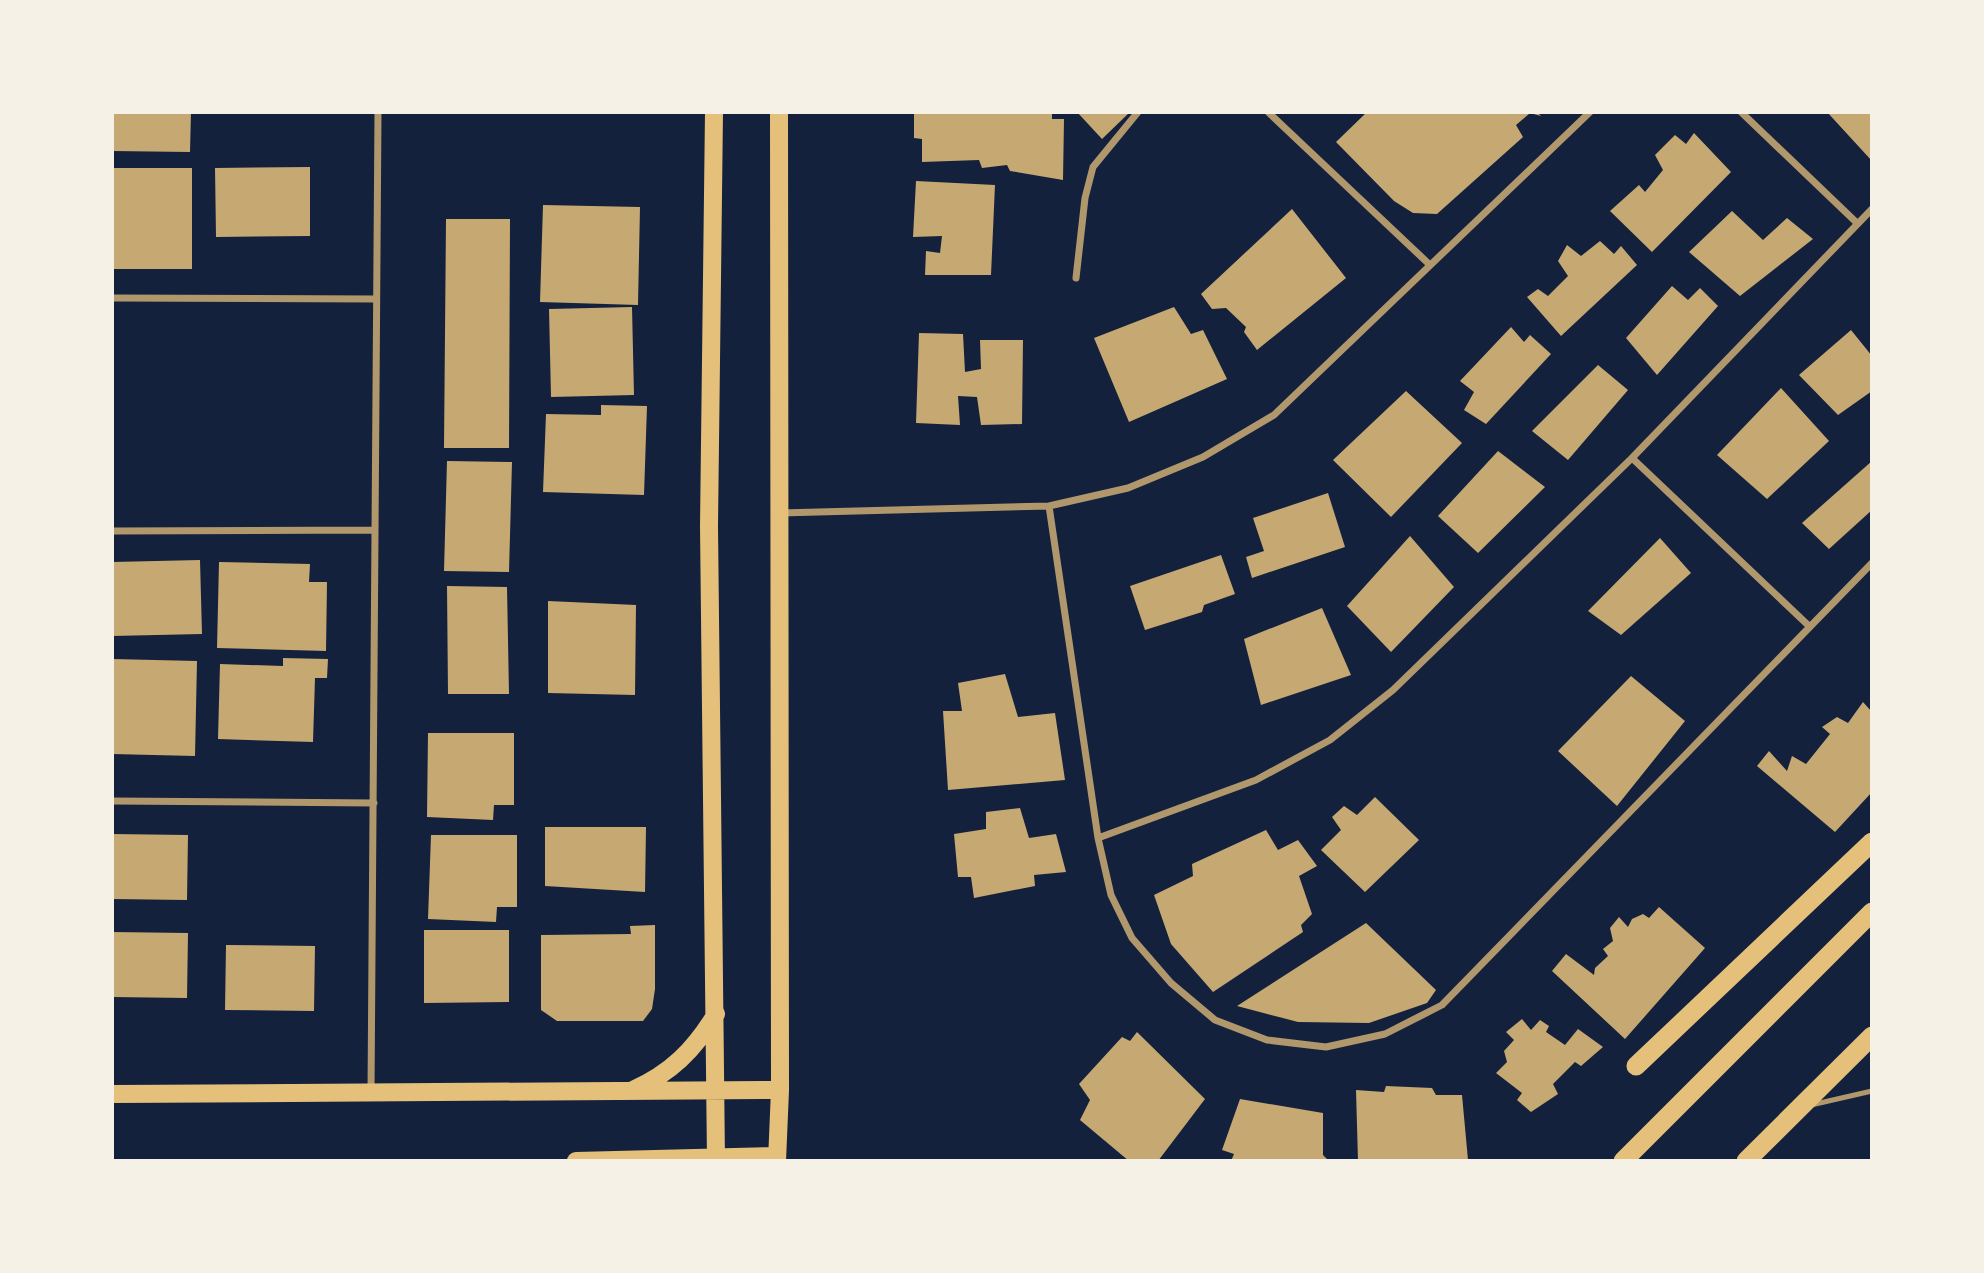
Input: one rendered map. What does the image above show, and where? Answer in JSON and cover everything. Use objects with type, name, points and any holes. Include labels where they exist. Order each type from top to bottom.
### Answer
[{"type":"highway","points":[[1636,1066],[1872,842]]},
{"type":"highway","points":[[1623,1161],[1872,912]]},
{"type":"highway","points":[[1746,1161],[1872,1035]]},
{"type":"main road","points":[[714,112],[709,526],[716,1159]]},
{"type":"main road","points":[[576,1161],[777,1159],[780,1090],[779,112]]},
{"type":"main road","points":[[625,1094],[653,1081],[680,1063],[700,1040],[716,1014]]},
{"type":"main road","points":[[112,1094],[625,1094],[780,1090]]},
{"type":"street","points":[[371,1094],[378,112]]},
{"type":"street","points":[[1076,278],[1085,198],[1093,167],[1138,112]]},
{"type":"street","points":[[1268,112],[1430,265]]},
{"type":"street","points":[[780,513],[1049,506],[1141,483],[1203,457],[1274,415],[1590,112]]},
{"type":"street","points":[[1741,112],[1857,223]]},
{"type":"street","points":[[1098,838],[1256,780],[1330,740],[1393,690],[1632,458],[1872,209]]},
{"type":"street","points":[[112,298],[376,299]]},
{"type":"street","points":[[1632,458],[1809,626]]},
{"type":"street","points":[[1049,506],[1098,838],[1111,895],[1132,938],[1171,983],[1215,1020],[1267,1040],[1326,1047],[1385,1034],[1442,1005],[1872,563]]},
{"type":"street","points":[[112,531],[374,530]]},
{"type":"street","points":[[112,801],[374,803]]},
{"type":"lane","points":[[1798,1108],[1872,1091]]},
{"type":"building","points":[[112,112],[191,112],[190,152],[112,151]]},
{"type":"building","points":[[914,112],[1052,112],[1052,119],[1064,119],[1063,180],[1010,171],[1007,165],[982,168],[979,160],[922,162],[922,139],[914,138]]},
{"type":"building","points":[[1077,112],[1130,112],[1102,139]]},
{"type":"building","points":[[1367,112],[1537,112],[1541,116],[1530,113],[1516,125],[1523,137],[1437,214],[1413,213],[1394,201],[1336,142]]},
{"type":"building","points":[[1827,112],[1872,112],[1872,161]]},
{"type":"building","points":[[1694,133],[1731,172],[1652,252],[1610,211],[1639,185],[1645,192],[1663,170],[1655,155],[1675,135],[1686,144]]},
{"type":"building","points":[[310,167],[310,236],[216,237],[215,168]]},
{"type":"building","points":[[112,168],[192,168],[192,269],[112,269]]},
{"type":"building","points":[[916,181],[995,185],[991,275],[925,275],[926,251],[940,253],[942,236],[913,237]]},
{"type":"building","points":[[543,205],[640,207],[638,305],[540,302]]},
{"type":"building","points":[[1292,209],[1346,278],[1257,350],[1244,332],[1246,327],[1226,308],[1212,309],[1201,294]]},
{"type":"building","points":[[1732,211],[1763,240],[1787,218],[1813,239],[1740,296],[1689,252]]},
{"type":"building","points":[[446,219],[510,219],[509,448],[444,448]]},
{"type":"building","points":[[1600,241],[1614,254],[1621,246],[1637,265],[1561,336],[1527,297],[1538,289],[1548,296],[1568,276],[1558,261],[1567,245],[1581,256]]},
{"type":"building","points":[[1672,286],[1688,300],[1700,288],[1718,306],[1657,375],[1626,338]]},
{"type":"building","points":[[632,307],[634,395],[551,397],[549,309]]},
{"type":"building","points":[[1174,307],[1191,334],[1203,330],[1227,379],[1129,422],[1094,338]]},
{"type":"building","points":[[1511,327],[1524,342],[1530,335],[1551,354],[1486,424],[1464,410],[1474,392],[1460,381]]},
{"type":"building","points":[[1851,330],[1872,356],[1872,391],[1838,415],[1799,375]]},
{"type":"building","points":[[919,333],[963,334],[965,372],[981,369],[980,340],[1023,340],[1022,424],[981,425],[977,397],[958,396],[960,425],[916,423]]},
{"type":"building","points":[[1598,365],[1628,390],[1568,460],[1532,431]]},
{"type":"building","points":[[1781,388],[1829,441],[1767,499],[1717,455]]},
{"type":"building","points":[[1406,391],[1462,443],[1391,517],[1333,460]]},
{"type":"building","points":[[601,405],[647,406],[644,495],[543,492],[546,414],[601,415]]},
{"type":"building","points":[[1498,451],[1545,487],[1478,553],[1438,516]]},
{"type":"building","points":[[447,461],[512,462],[509,572],[444,571]]},
{"type":"building","points":[[1872,461],[1872,510],[1829,549],[1802,523]]},
{"type":"building","points":[[1328,493],[1345,547],[1252,578],[1246,557],[1264,551],[1253,518]]},
{"type":"building","points":[[1410,536],[1454,587],[1391,652],[1347,606]]},
{"type":"building","points":[[1660,538],[1691,573],[1621,635],[1588,611]]},
{"type":"building","points":[[1221,555],[1235,594],[1204,605],[1202,612],[1145,630],[1130,586]]},
{"type":"building","points":[[200,560],[202,634],[112,636],[112,562]]},
{"type":"building","points":[[219,562],[310,564],[309,582],[327,582],[326,651],[217,648]]},
{"type":"building","points":[[447,586],[507,587],[509,694],[448,694]]},
{"type":"building","points":[[548,601],[636,605],[635,695],[548,693]]},
{"type":"building","points":[[1322,608],[1351,675],[1261,705],[1244,639]]},
{"type":"building","points":[[283,658],[328,659],[327,678],[315,678],[313,742],[218,739],[220,664],[283,666]]},
{"type":"building","points":[[112,659],[197,661],[195,756],[112,754]]},
{"type":"building","points":[[1005,674],[1018,717],[1055,713],[1065,780],[948,790],[943,711],[962,711],[958,683]]},
{"type":"building","points":[[1631,676],[1685,721],[1617,806],[1558,751]]},
{"type":"building","points":[[1863,702],[1872,712],[1872,792],[1835,832],[1757,766],[1769,751],[1787,771],[1792,756],[1806,764],[1830,734],[1822,727],[1837,717],[1848,723]]},
{"type":"building","points":[[428,733],[514,733],[514,805],[494,805],[493,820],[427,817]]},
{"type":"building","points":[[1375,797],[1419,840],[1365,892],[1321,850],[1341,830],[1332,817],[1344,806],[1357,815]]},
{"type":"building","points":[[1020,808],[1029,838],[1056,834],[1066,872],[1034,875],[1035,886],[974,898],[971,877],[958,877],[954,834],[986,829],[986,812]]},
{"type":"building","points":[[545,827],[646,827],[645,892],[545,886]]},
{"type":"building","points":[[1266,830],[1278,850],[1298,840],[1317,866],[1299,876],[1312,914],[1301,925],[1303,932],[1213,992],[1171,944],[1154,895],[1193,876],[1192,864]]},
{"type":"building","points":[[112,834],[188,835],[187,900],[112,899]]},
{"type":"building","points":[[431,835],[517,835],[517,907],[497,907],[496,922],[428,919]]},
{"type":"building","points":[[1659,907],[1705,948],[1625,1039],[1552,971],[1566,954],[1594,975],[1595,968],[1608,956],[1603,949],[1613,941],[1610,928],[1619,917],[1628,927],[1632,919],[1643,914],[1649,918]]},
{"type":"building","points":[[1366,923],[1436,990],[1427,1003],[1369,1023],[1298,1022],[1237,1006]]},
{"type":"building","points":[[655,925],[655,989],[652,1009],[643,1021],[557,1021],[541,1010],[541,935],[631,934],[630,926]]},
{"type":"building","points":[[424,930],[509,930],[509,1002],[424,1003]]},
{"type":"building","points":[[112,932],[188,933],[187,998],[112,997]]},
{"type":"building","points":[[226,945],[315,946],[314,1011],[225,1010]]},
{"type":"building","points":[[1522,1019],[1531,1030],[1540,1020],[1549,1026],[1546,1032],[1565,1045],[1578,1029],[1603,1047],[1581,1066],[1575,1062],[1553,1084],[1558,1094],[1531,1112],[1517,1100],[1522,1093],[1496,1073],[1507,1062],[1504,1051],[1514,1040],[1506,1032]]},
{"type":"building","points":[[1137,1032],[1205,1099],[1158,1161],[1129,1161],[1080,1120],[1090,1100],[1079,1084],[1122,1037],[1130,1041]]},
{"type":"building","points":[[1386,1086],[1432,1088],[1436,1095],[1462,1095],[1468,1160],[1358,1161],[1356,1090],[1384,1092]]},
{"type":"building","points":[[1240,1099],[1323,1113],[1323,1155],[1329,1161],[1231,1161],[1234,1154],[1222,1150]]}]
